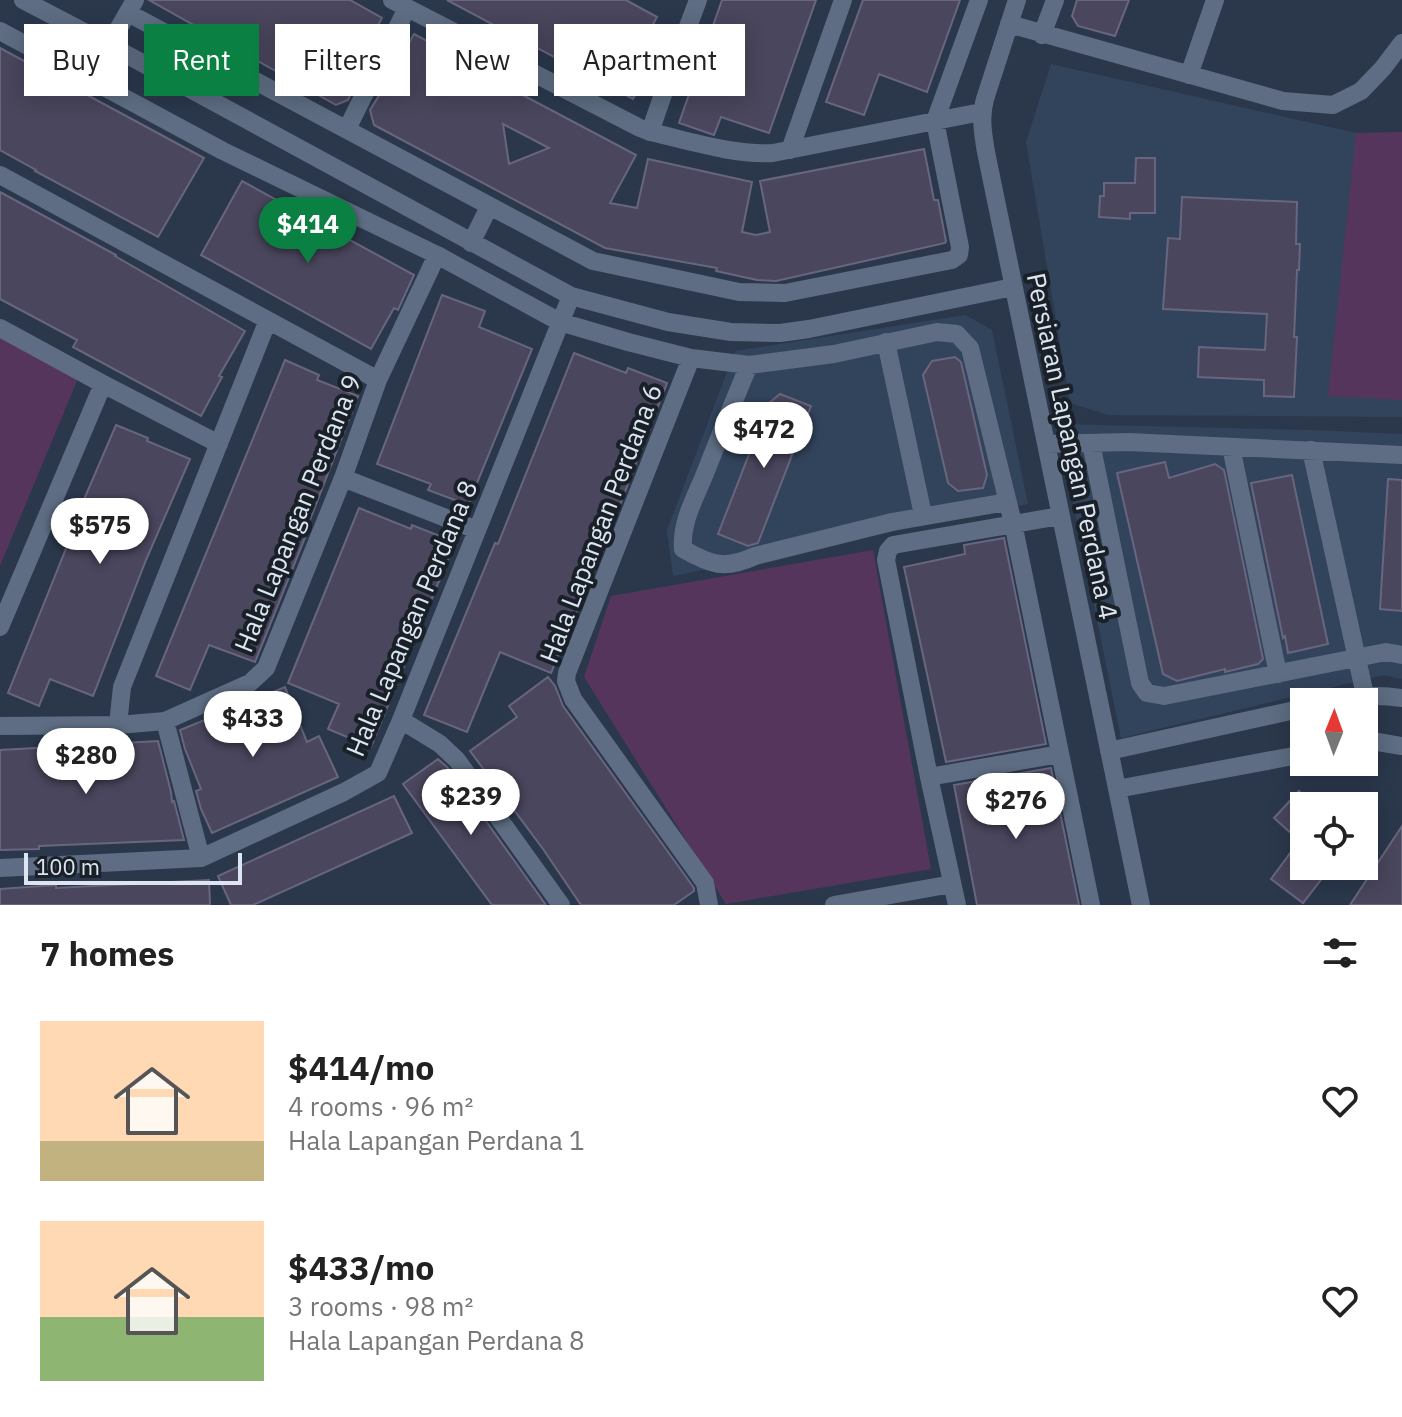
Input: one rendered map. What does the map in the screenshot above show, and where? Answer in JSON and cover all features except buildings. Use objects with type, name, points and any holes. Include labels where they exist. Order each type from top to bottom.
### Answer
[{"type":"street","points":[[23,0],[69,24]]},
{"type":"street","points":[[790,150],[843,0]]},
{"type":"street","points":[[121,24],[131,6],[347,129],[593,261],[739,292],[785,293],[952,260],[959,255],[935,121],[979,0]]},
{"type":"street","name":"Persiaran Lapangan Perdana 4","points":[[1017,0],[981,112],[986,152],[1141,905]]},
{"type":"street","points":[[1042,35],[1055,0]]},
{"type":"street","points":[[1189,75],[1215,0]]},
{"type":"street","points":[[650,132],[690,3]]},
{"type":"street","points":[[347,129],[399,4],[650,132],[758,154],[981,112]]},
{"type":"street","points":[[1009,24],[1283,101],[1333,105],[1361,91],[1402,43]]},
{"type":"street","points":[[0,31],[223,151],[437,255],[560,322],[691,358],[749,365],[834,354],[937,332],[957,334],[970,348],[1013,523],[1091,905]]},
{"type":"street","points":[[128,55],[571,296],[668,322],[731,332],[780,333],[1013,287]]},
{"type":"street","points":[[0,175],[378,380]]},
{"type":"street","points":[[471,243],[489,207]]},
{"type":"street","name":"Hala Lapangan Perdana 9","points":[[0,726],[118,725],[165,721],[250,683],[266,668],[343,478],[378,380],[437,255]]},
{"type":"street","name":"Hala Lapangan Perdana 8","points":[[0,868],[201,858],[344,792],[378,773],[571,296]]},
{"type":"street","points":[[118,725],[122,687],[268,320]]},
{"type":"street","points":[[0,328],[219,444]]},
{"type":"street","points":[[886,342],[923,515]]},
{"type":"street","name":"Hala Lapangan Perdana 6","points":[[691,358],[566,681],[573,699],[705,883],[709,905]]},
{"type":"street","points":[[749,365],[687,515],[682,534],[683,549],[698,557],[725,566],[923,515],[1007,502]]},
{"type":"street","points":[[1,622],[103,384]]},
{"type":"street","points":[[1046,444],[1128,442],[1402,455]]},
{"type":"street","points":[[1091,443],[1140,683],[1147,693],[1164,696],[1386,652],[1402,655]]},
{"type":"street","points":[[1231,447],[1278,674]]},
{"type":"street","points":[[1311,450],[1363,688]]},
{"type":"street","points":[[343,478],[477,530]]},
{"type":"street","points":[[957,905],[886,560],[888,551],[893,545],[1060,516]]},
{"type":"street","points":[[1378,695],[1402,698]]},
{"type":"street","points":[[1109,751],[1290,711]]},
{"type":"street","points":[[401,720],[440,744],[457,760],[561,905]]},
{"type":"street","points":[[165,721],[201,858]]},
{"type":"street","points":[[1378,742],[1402,746]]},
{"type":"street","points":[[929,777],[1060,754]]},
{"type":"street","points":[[1117,789],[1290,757]]},
{"type":"street","points":[[834,905],[952,884]]},
{"type":"shaded area","points":[[1051,64],[1356,133],[1402,132],[1402,417],[1108,415],[1070,403],[1026,142]]},
{"type":"shaded area","points":[[1402,132],[1402,400],[1328,396],[1356,133]]},
{"type":"shaded area","points":[[965,315],[992,330],[1028,504],[673,576],[667,530],[735,351]]},
{"type":"shaded area","points":[[0,335],[79,376],[0,566]]},
{"type":"shaded area","points":[[1057,424],[1402,434],[1402,679],[1384,675],[1330,688],[1290,688],[1290,698],[1121,738]]},
{"type":"shaded area","points":[[873,550],[931,869],[726,904],[584,677],[611,596]]}]
